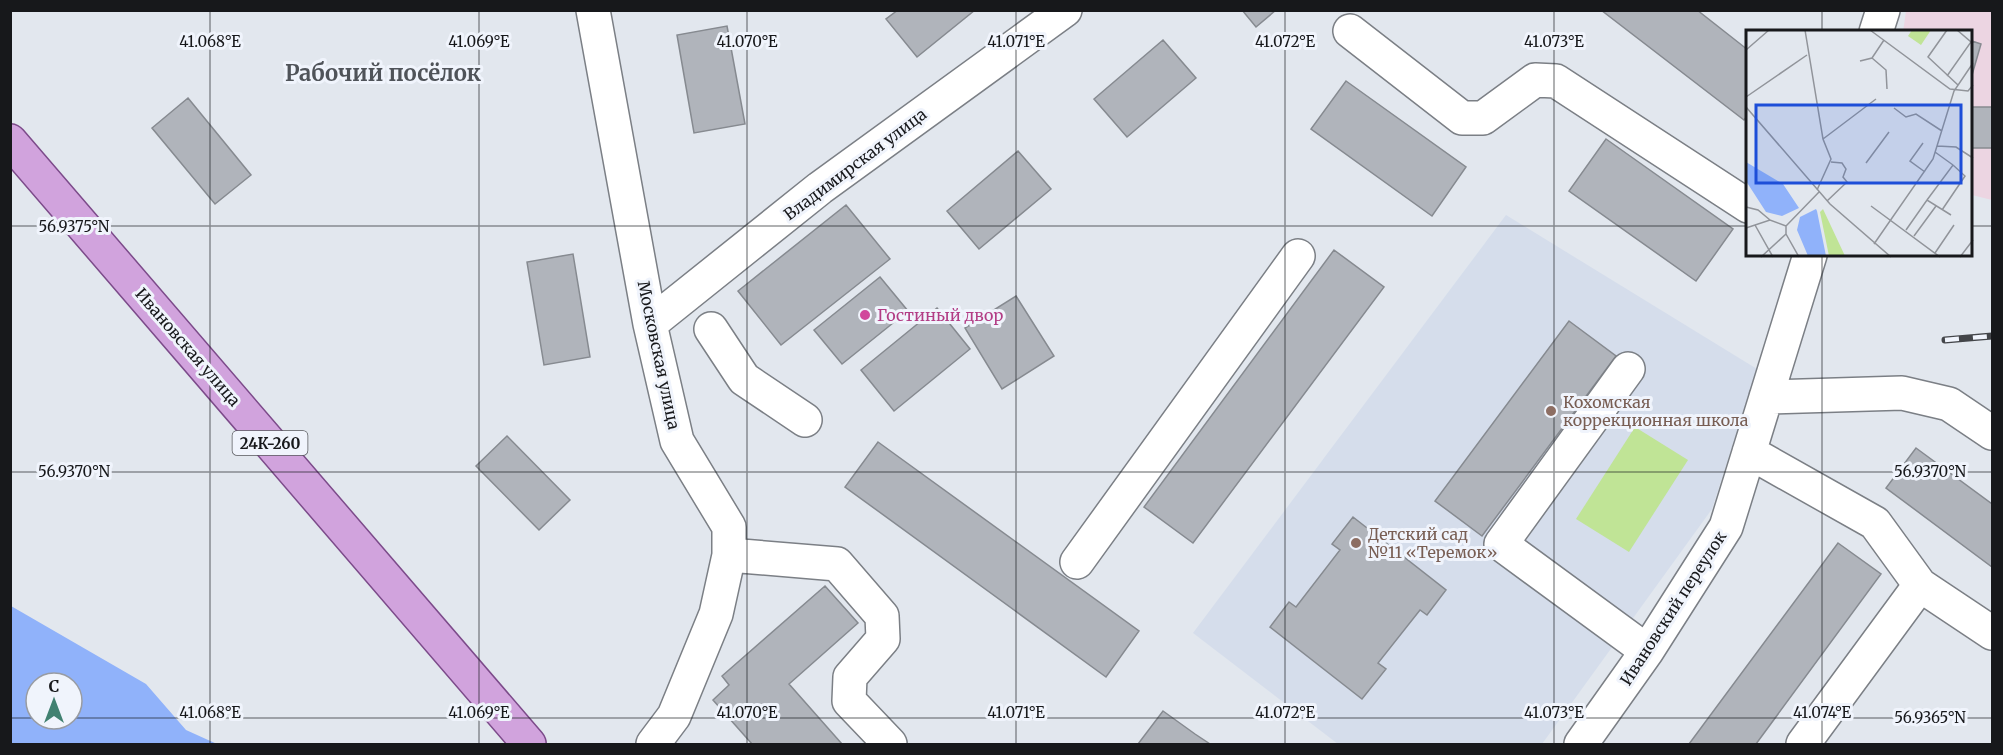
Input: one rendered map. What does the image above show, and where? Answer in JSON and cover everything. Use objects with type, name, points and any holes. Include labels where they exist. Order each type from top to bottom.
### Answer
[{"type":"main road","name":"Ивановская улица","points":[[10,141],[529,744]]},
{"type":"street","name":"Московская улица","points":[[593,10],[650,324],[677,441],[729,527],[729,555],[716,614],[674,716],[652,744]]},
{"type":"street","name":"Владимирская улица","points":[[650,324],[820,188],[1065,10]]},
{"type":"street","points":[[1877,30],[1883,10]]},
{"type":"street","points":[[1350,31],[1462,118],[1484,118],[1535,80],[1556,81],[1746,205]]},
{"type":"street","points":[[1077,562],[1298,256]]},
{"type":"street","name":"Ивановский переулок","points":[[1581,744],[1647,651],[1726,527],[1809,256]]},
{"type":"street","points":[[711,329],[744,379],[806,420]]},
{"type":"street","points":[[1628,369],[1501,544],[1647,651]]},
{"type":"street","points":[[1766,398],[1902,393],[1949,404],[1992,433]]},
{"type":"street","points":[[1749,452],[1875,523],[1920,585],[1992,633]]},
{"type":"street","points":[[729,555],[837,564],[882,616],[883,639],[850,677],[849,701],[890,744]]},
{"type":"street","points":[[1803,744],[1920,585]]},
{"type":"shaded area","points":[[1906,11],[1992,11],[1992,200],[1973,195],[1973,30],[1903,30]]},
{"type":"shaded area","points":[[1506,215],[1757,369],[1712,509],[1542,744],[1338,744],[1193,633]]},
{"type":"green space","points":[[1635,427],[1688,460],[1629,552],[1576,519]]},
{"type":"water","points":[[11,606],[146,684],[186,730],[217,744],[11,744]]},
{"type":"building","points":[[898,10],[975,10],[917,57],[886,19]]},
{"type":"building","points":[[1242,10],[1276,10],[1256,27]]},
{"type":"building","points":[[1601,10],[1697,10],[1746,48],[1746,118],[1744,120]]},
{"type":"building","points":[[727,26],[745,124],[694,133],[677,35]]},
{"type":"building","points":[[1163,40],[1196,78],[1127,137],[1094,99]]},
{"type":"building","points":[[1973,41],[1981,44],[1973,72]]},
{"type":"building","points":[[1346,81],[1466,167],[1432,216],[1311,129]]},
{"type":"building","points":[[188,98],[251,175],[215,204],[152,128]]},
{"type":"building","points":[[1973,107],[1992,107],[1992,148],[1973,148]]},
{"type":"building","points":[[1606,139],[1733,229],[1696,281],[1569,191]]},
{"type":"building","points":[[1018,151],[1051,189],[979,249],[947,211]]},
{"type":"building","points":[[846,205],[890,259],[781,345],[738,291]]},
{"type":"building","points":[[1334,250],[1384,287],[1193,543],[1144,507]]},
{"type":"building","points":[[573,254],[590,357],[544,365],[527,262]]},
{"type":"building","points":[[880,277],[908,311],[842,364],[814,330]]},
{"type":"building","points":[[1016,296],[1054,356],[1002,389],[965,328]]},
{"type":"building","points":[[937,308],[970,349],[894,411],[861,370]]},
{"type":"building","points":[[1569,321],[1616,356],[1482,536],[1435,501]]},
{"type":"building","points":[[507,436],[570,500],[539,530],[476,466]]},
{"type":"building","points":[[878,442],[1139,631],[1106,677],[845,487]]},
{"type":"building","points":[[1916,448],[1992,504],[1992,567],[1886,488]]},
{"type":"building","points":[[1353,517],[1446,590],[1427,615],[1420,610],[1378,663],[1386,669],[1362,699],[1270,627],[1289,602],[1296,607],[1340,550],[1332,544]]},
{"type":"building","points":[[1838,543],[1881,574],[1756,744],[1689,744]]},
{"type":"building","points":[[825,586],[858,623],[789,684],[842,744],[752,744],[713,700],[729,685],[722,676]]},
{"type":"building","points":[[1163,711],[1195,734],[1210,744],[1138,744]]},
{"type":"railway","points":[[1945,340],[1992,336]]},
{"type":"place","name":"Гостиный двор","points":[[865,315]]},
{"type":"place","name":"Кохомская коррекционная школа","points":[[1551,411]]},
{"type":"place","name":"Детский сад №11 «Теремок»","points":[[1356,543]]},
{"type":"district","name":"Рабочий посёлок","points":[[383,73]]}]
